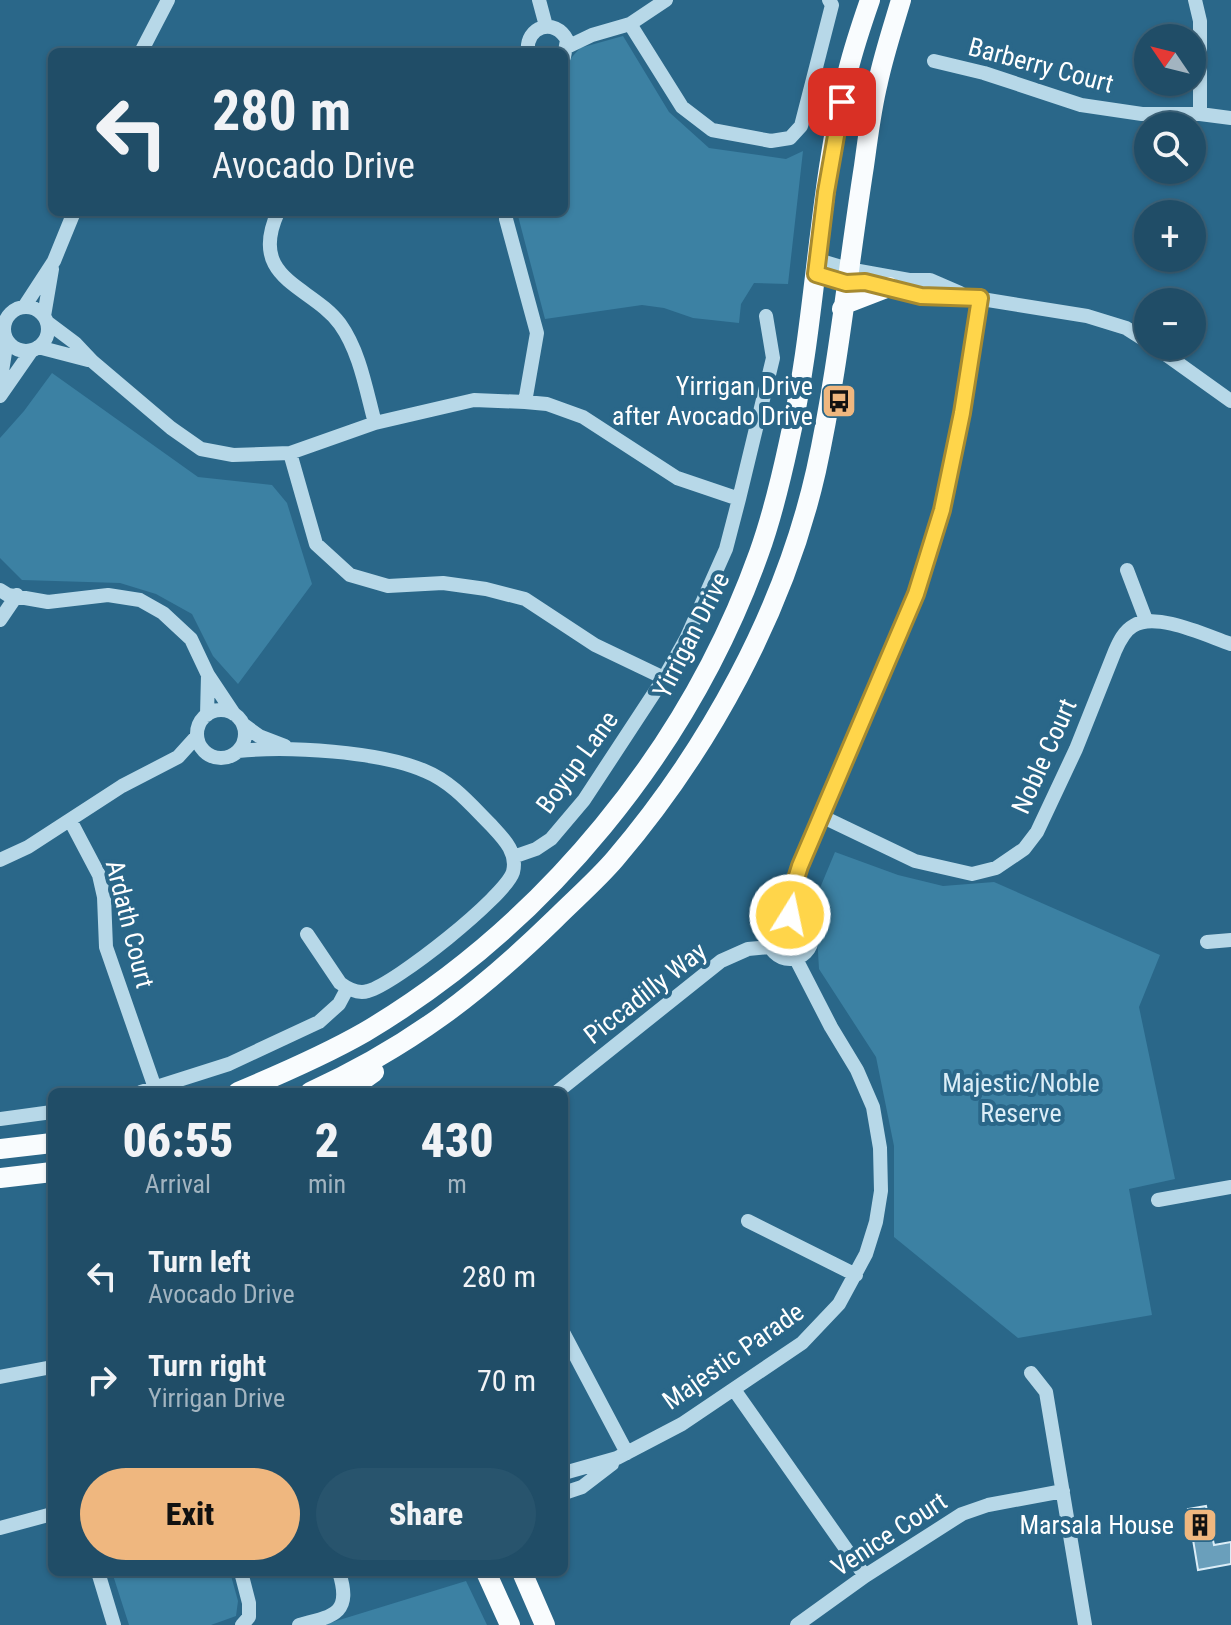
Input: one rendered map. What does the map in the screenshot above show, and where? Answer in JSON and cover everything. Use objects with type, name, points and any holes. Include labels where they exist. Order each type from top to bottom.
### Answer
[{"type":"main road","name":"Yirrigan Drive","points":[[252,1088],[288,1078],[365,1032],[459,968],[498,936],[540,895],[638,783],[698,687],[760,551],[790,440],[826,192],[848,72],[870,0]]},
{"type":"main road","points":[[316,1088],[411,1039],[471,997],[518,955],[613,861],[663,800],[727,698],[762,628],[805,511],[824,429],[877,83],[901,0]]},
{"type":"main road","points":[[842,309],[845,304],[889,287]]},
{"type":"main road","points":[[352,1088],[449,1023],[471,997]]},
{"type":"main road","points":[[0,1149],[48,1143]]},
{"type":"main road","points":[[0,1178],[48,1172]]},
{"type":"main road","points":[[488,1576],[510,1625]]},
{"type":"main road","points":[[524,1576],[545,1625]]},
{"type":"street","points":[[539,0],[546,26]]},
{"type":"street","points":[[568,51],[592,35],[630,24],[666,0]]},
{"type":"street","points":[[1195,0],[1200,21],[1200,112]]},
{"type":"street","points":[[143,48],[161,2]]},
{"type":"street","points":[[630,24],[682,107],[712,130],[771,141],[790,138],[801,126],[830,3]]},
{"type":"street","points":[[528,48],[533,32],[546,26],[563,34],[565,48]]},
{"type":"street","name":"Barberry Court","points":[[934,61],[984,73],[1081,105],[1134,113]]},
{"type":"street","name":"Barberry Court","points":[[1206,115],[1231,118]]},
{"type":"street","points":[[0,384],[3,331],[7,317],[20,308],[54,261],[72,216]]},
{"type":"street","points":[[276,216],[271,227],[272,255],[281,275],[338,322],[353,347],[375,423]]},
{"type":"street","points":[[506,216],[537,333],[525,402]]},
{"type":"street","points":[[0,396],[47,336],[46,319],[54,261]]},
{"type":"street","points":[[817,267],[921,296],[980,298],[1087,316],[1134,333]]},
{"type":"street","points":[[847,276],[930,280],[963,296]]},
{"type":"street","points":[[790,915],[794,885],[916,594],[942,510],[962,413],[980,298]]},
{"type":"street","points":[[0,303],[35,308],[92,361],[171,428],[201,449],[233,455],[290,453],[375,423],[474,400],[547,404],[583,417],[677,478],[739,499]]},
{"type":"street","name":"Boyup Lane","points":[[513,857],[536,849],[551,839],[584,800],[686,639],[726,549],[739,499],[773,358],[766,316]]},
{"type":"street","points":[[3,331],[19,350],[72,354],[92,361]]},
{"type":"street","points":[[1174,360],[1231,401]]},
{"type":"street","points":[[290,453],[316,544],[350,575],[388,586],[443,583],[525,599],[595,645],[664,678]]},
{"type":"street","points":[[1127,570],[1146,620],[1166,622],[1231,644]]},
{"type":"street","points":[[0,590],[8,595],[48,602],[108,595],[140,600],[163,613],[191,639],[208,675],[239,720],[245,739],[238,751]]},
{"type":"street","points":[[0,620],[17,595]]},
{"type":"street","name":"Noble Court","points":[[821,816],[915,861],[972,874],[996,868],[1024,849],[1037,832],[1076,749],[1122,637],[1132,626],[1146,620]]},
{"type":"street","points":[[207,715],[208,675]]},
{"type":"street","points":[[0,860],[28,847],[122,786],[178,757],[197,736],[207,715],[219,711],[239,720],[259,736],[293,749]]},
{"type":"street","points":[[197,736],[200,746],[211,756]]},
{"type":"street","points":[[160,768],[211,756],[226,758],[238,751],[293,749],[389,760],[426,771],[448,783],[509,844],[513,870],[507,885],[492,901],[412,965],[367,991],[347,989],[332,974],[307,934]]},
{"type":"street","name":"Ardath Court","points":[[70,820],[99,875],[104,897],[106,947],[147,1088]]},
{"type":"street","points":[[790,915],[806,921],[812,937],[809,948],[796,959],[783,959],[769,947],[767,936],[771,925],[779,918],[790,915]]},
{"type":"street","points":[[1207,942],[1231,940]]},
{"type":"street","name":"Piccadilly Way","points":[[562,1088],[721,961],[748,949],[769,947]]},
{"type":"street","name":"Majestic Parade","points":[[568,1472],[622,1456],[735,1391],[813,1333],[839,1304],[856,1275],[876,1222],[881,1191],[880,1148],[873,1107],[857,1070],[796,959]]},
{"type":"street","points":[[154,1088],[229,1064],[319,1022],[339,1004],[347,989]]},
{"type":"street","points":[[0,1119],[48,1113]]},
{"type":"street","points":[[1158,1200],[1231,1187]]},
{"type":"street","points":[[748,1221],[856,1275]]},
{"type":"street","points":[[568,1342],[622,1456]]},
{"type":"street","points":[[0,1377],[48,1372]]},
{"type":"street","points":[[1031,1373],[1046,1392],[1085,1625]]},
{"type":"street","points":[[735,1391],[865,1576]]},
{"type":"street","name":"Majestic Parade","points":[[568,1492],[582,1487],[622,1456]]},
{"type":"street","name":"Venice Court","points":[[797,1625],[865,1576],[962,1514],[988,1505],[1063,1491]]},
{"type":"street","points":[[0,1528],[48,1515]]},
{"type":"street","points":[[99,1576],[114,1625]]},
{"type":"street","points":[[242,1576],[249,1603],[245,1621],[263,1625]]},
{"type":"street","points":[[299,1625],[324,1619],[342,1607],[346,1597],[340,1576]]},
{"type":"green space","points":[[623,36],[669,112],[709,148],[786,159],[803,151],[788,284],[754,283],[741,304],[739,323],[693,318],[664,308],[642,305],[545,319],[518,216],[568,216],[568,62],[580,48]]},
{"type":"green space","points":[[52,373],[198,477],[272,485],[287,503],[312,584],[238,684],[213,656],[192,614],[156,594],[120,583],[22,580],[0,558],[0,438]]},
{"type":"green space","name":"Majestic/Noble Reserve","points":[[835,852],[898,875],[943,886],[994,882],[1160,955],[1139,1007],[1175,1179],[1129,1189],[1152,1315],[1018,1338],[894,1237],[894,1146],[876,1057],[819,969],[815,900]]},
{"type":"green space","points":[[113,1576],[231,1576],[238,1601],[236,1616],[211,1625],[129,1625]]},
{"type":"green space","points":[[466,1581],[487,1625],[323,1625]]},
{"type":"building","name":"Marsala House","points":[[1206,1506],[1214,1545],[1231,1542],[1231,1564],[1198,1570],[1188,1509]]},
{"type":"place","name":"Yirrigan Drive after Avocado Drive","points":[[839,401]]},
{"type":"place","name":"Marsala House","points":[[1200,1525]]},
{"type":"route","points":[[790,915],[800,866],[916,594],[942,510],[962,413],[980,298],[921,296],[865,282],[846,283],[816,274],[842,102]]}]
